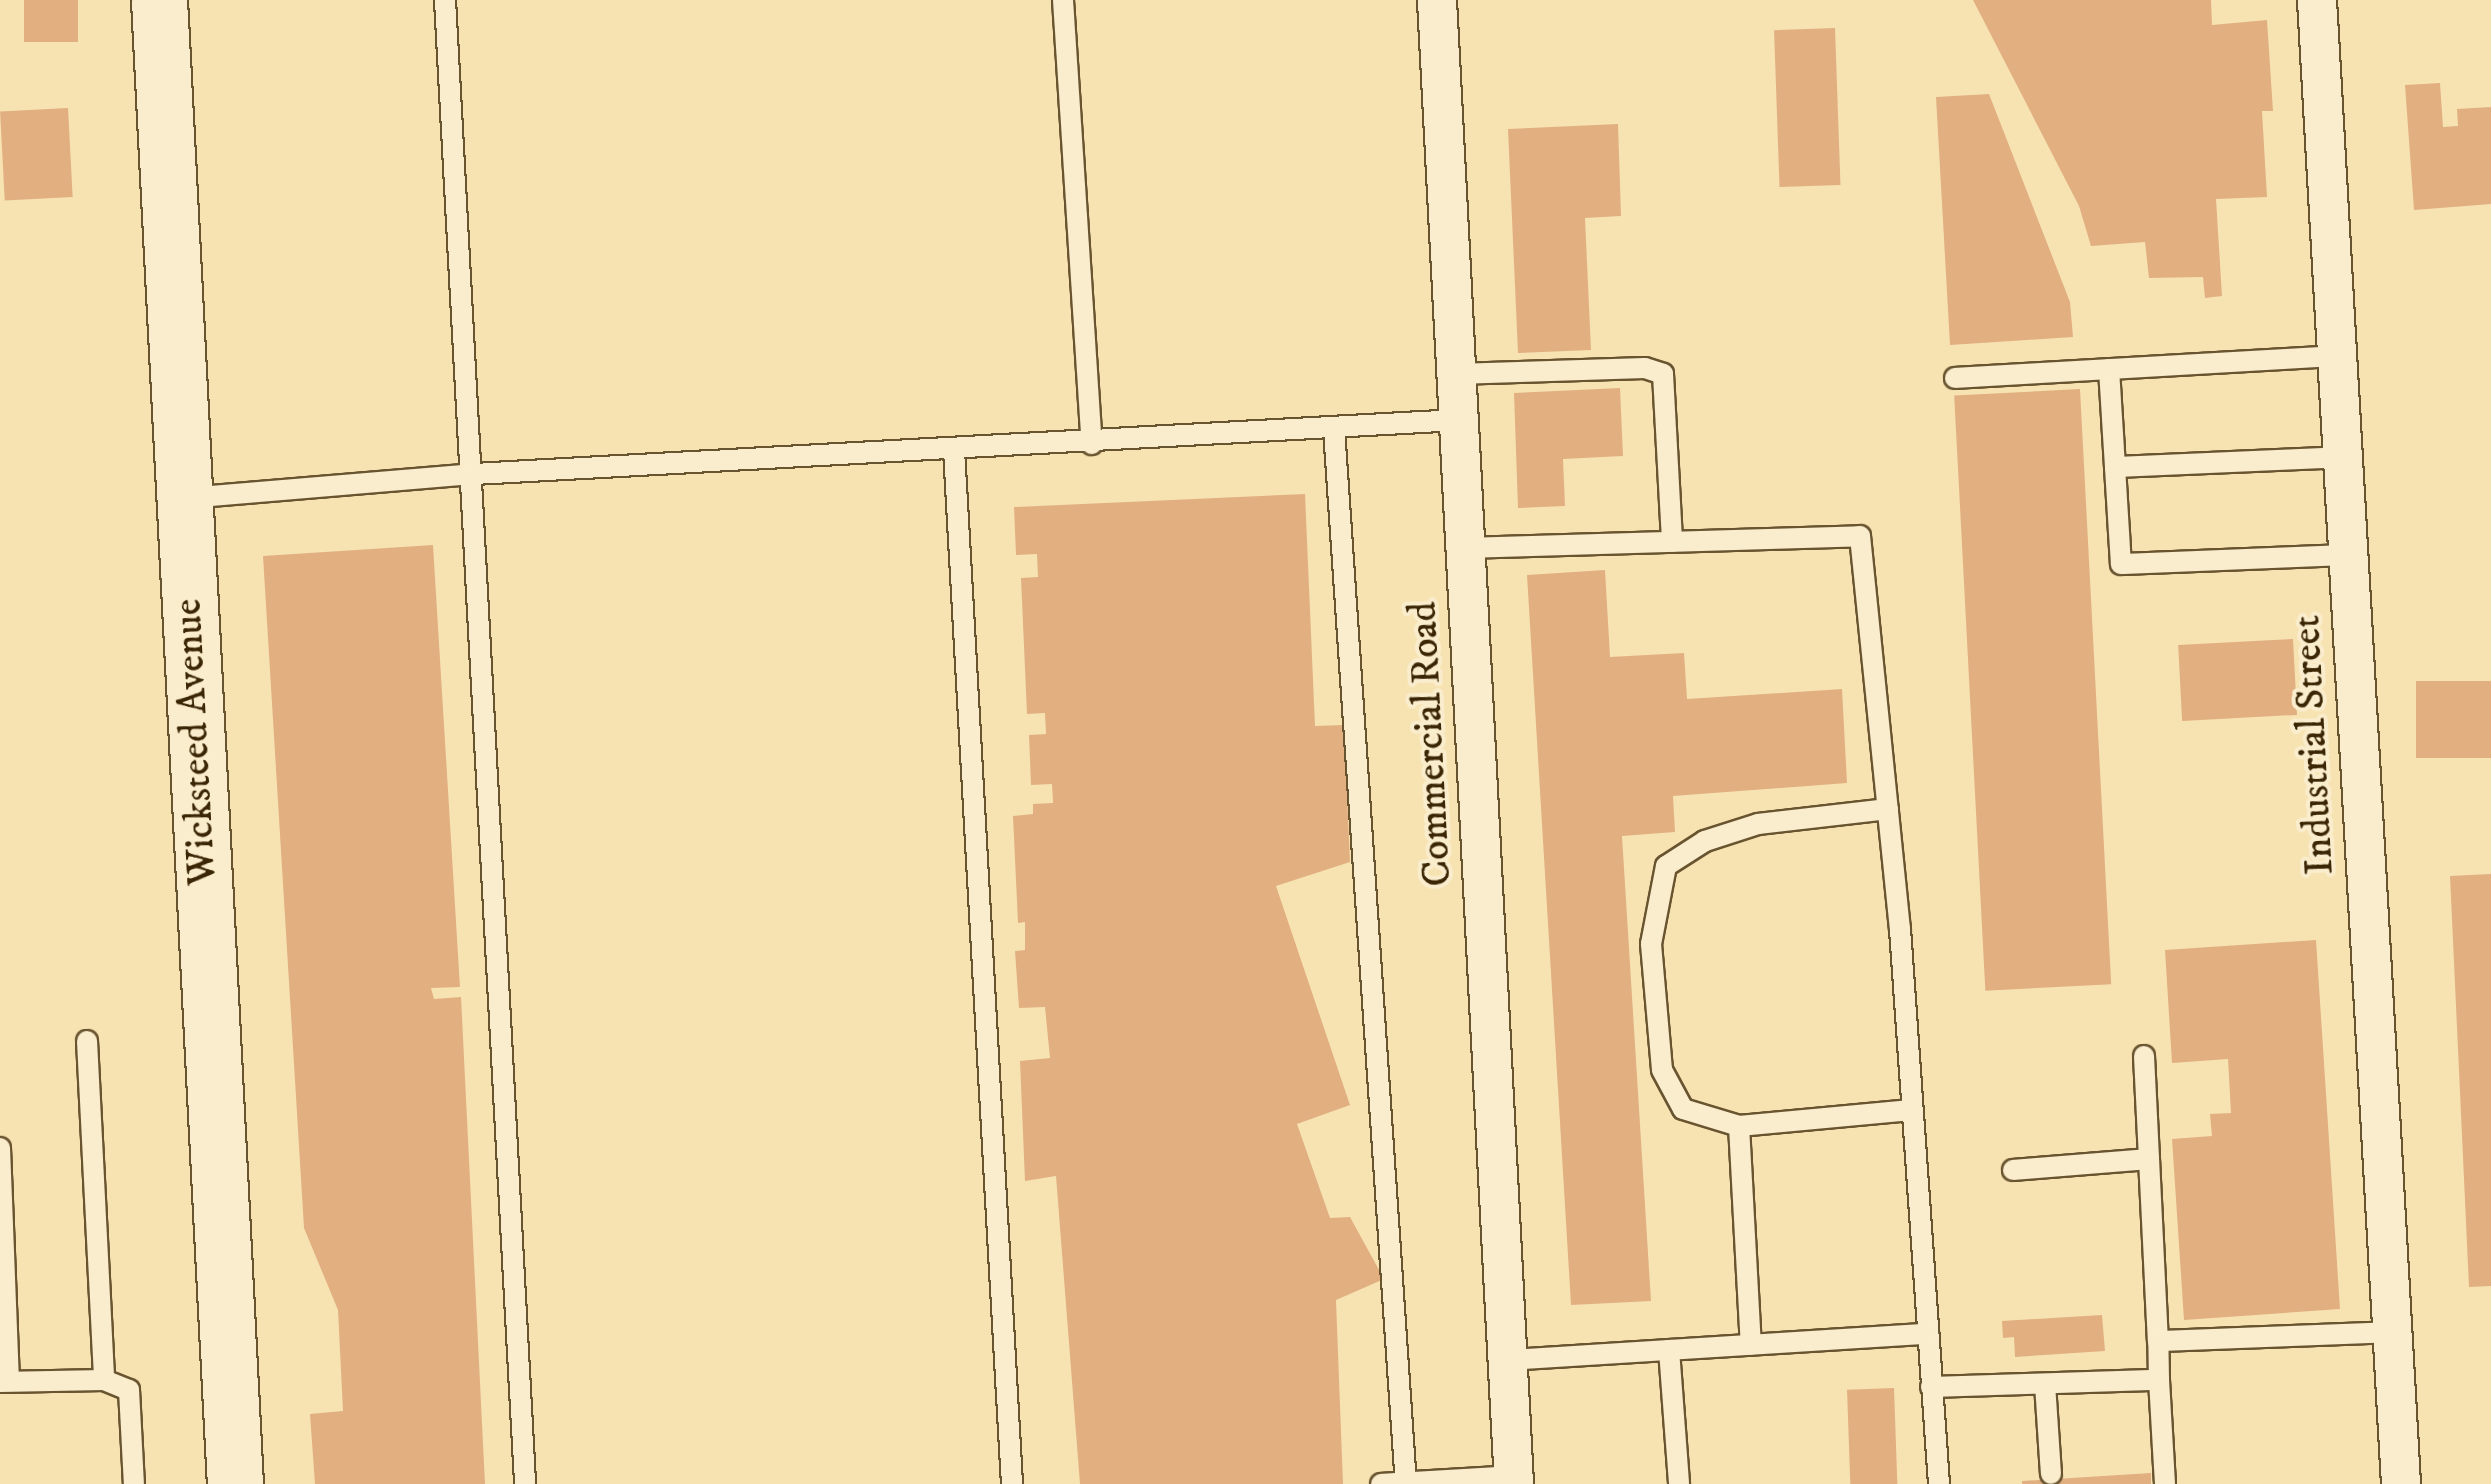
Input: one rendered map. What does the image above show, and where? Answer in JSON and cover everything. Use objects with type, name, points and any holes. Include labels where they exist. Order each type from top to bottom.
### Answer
[{"type":"street","name":"Wicksteed Avenue","points":[[159,0],[235,1484]]},
{"type":"street","name":"Commercial Road","points":[[1437,0],[1514,1480]]},
{"type":"street","name":"Industrial Street","points":[[2317,0],[2401,1484]]},
{"type":"lane","points":[[445,0],[474,474],[525,1484]]},
{"type":"lane","points":[[1063,0],[1092,444]]},
{"type":"lane","points":[[1955,378],[2337,356]]},
{"type":"lane","points":[[1456,374],[1646,368],[1664,374],[1672,542]]},
{"type":"lane","points":[[2108,369],[2121,564],[2348,555]]},
{"type":"lane","points":[[183,498],[474,474],[1092,444],[1459,420]]},
{"type":"lane","points":[[1334,428],[1406,1483]]},
{"type":"lane","points":[[954,450],[1012,1484]]},
{"type":"lane","points":[[2115,467],[2342,458]]},
{"type":"lane","points":[[1466,548],[1860,536],[1888,809],[1939,1484]]},
{"type":"lane","points":[[1888,809],[1758,824],[1704,841],[1666,866],[1651,944],[1662,1070],[1684,1109],[1738,1126],[1910,1110]]},
{"type":"lane","points":[[87,1041],[104,1380]]},
{"type":"lane","points":[[2144,1056],[2165,1484]]},
{"type":"lane","points":[[1738,1126],[1750,1345]]},
{"type":"lane","points":[[0,1148],[4,1382],[104,1380],[129,1390],[134,1484]]},
{"type":"lane","points":[[2013,1170],[2149,1159]]},
{"type":"lane","points":[[2158,1341],[2392,1332]]},
{"type":"lane","points":[[1508,1360],[1928,1334]]},
{"type":"lane","points":[[1669,1350],[1678,1484]]},
{"type":"lane","points":[[1931,1387],[2159,1380]]},
{"type":"lane","points":[[2046,1384],[2051,1474]]},
{"type":"lane","points":[[1381,1484],[1514,1480]]},
{"type":"building","points":[[24,0],[78,0],[78,42],[24,42]]},
{"type":"building","points":[[1973,0],[2211,0],[2212,25],[2267,20],[2273,111],[2262,111],[2267,197],[2216,199],[2222,296],[2205,298],[2203,277],[2149,278],[2145,242],[2091,246],[2079,206]]},
{"type":"building","points":[[1835,28],[1840,185],[1780,187],[1774,30]]},
{"type":"building","points":[[2440,83],[2443,127],[2458,126],[2457,109],[2491,107],[2491,204],[2414,210],[2405,85]]},
{"type":"building","points":[[1989,94],[2070,302],[2073,337],[1950,345],[1936,97]]},
{"type":"building","points":[[68,108],[73,197],[5,200],[0,112]]},
{"type":"building","points":[[1618,124],[1621,216],[1585,218],[1591,350],[1518,353],[1508,129]]},
{"type":"building","points":[[1620,388],[1623,456],[1563,459],[1565,506],[1518,508],[1514,393]]},
{"type":"building","points":[[2080,389],[2111,984],[1985,991],[1954,396]]},
{"type":"building","points":[[1305,494],[1315,726],[1344,725],[1350,862],[1276,886],[1350,1105],[1297,1124],[1330,1218],[1350,1217],[1384,1279],[1336,1300],[1343,1484],[1080,1484],[1056,1176],[1025,1181],[1020,1061],[1050,1058],[1045,1007],[1019,1008],[1015,951],[1025,950],[1025,922],[1018,923],[1013,816],[1033,814],[1033,804],[1053,803],[1052,784],[1031,785],[1029,735],[1046,734],[1045,713],[1027,714],[1021,578],[1038,577],[1037,554],[1016,555],[1014,507]]},
{"type":"building","points":[[433,545],[460,987],[431,988],[434,999],[461,997],[485,1484],[315,1484],[310,1414],[343,1411],[338,1310],[304,1228],[263,556]]},
{"type":"building","points":[[1605,570],[1610,657],[1684,653],[1687,699],[1842,689],[1847,783],[1673,796],[1675,832],[1622,836],[1651,1301],[1571,1305],[1527,575]]},
{"type":"building","points":[[2293,639],[2297,715],[2182,721],[2178,645]]},
{"type":"building","points":[[2416,681],[2491,681],[2491,758],[2416,758]]},
{"type":"building","points":[[2491,874],[2491,1286],[2469,1287],[2450,876]]},
{"type":"building","points":[[2316,940],[2340,1309],[2184,1320],[2172,1139],[2212,1136],[2210,1114],[2231,1113],[2228,1059],[2172,1063],[2165,950]]},
{"type":"building","points":[[2102,1315],[2105,1351],[2015,1357],[2014,1337],[2003,1338],[2002,1321]]},
{"type":"building","points":[[1894,1388],[1897,1484],[1850,1484],[1847,1390]]},
{"type":"building","points":[[2151,1473],[2151,1484],[2022,1484],[2022,1481]]}]
